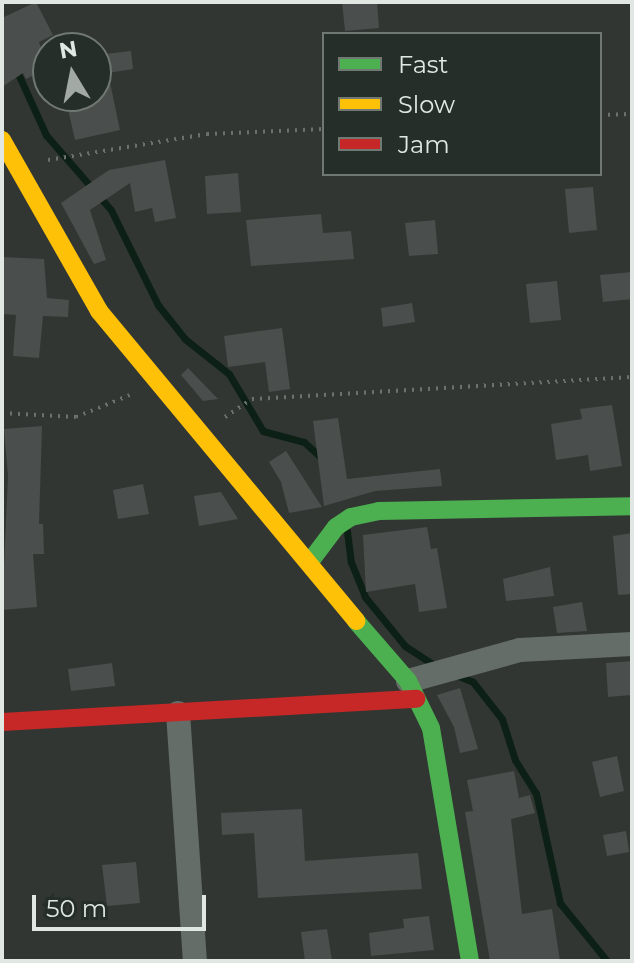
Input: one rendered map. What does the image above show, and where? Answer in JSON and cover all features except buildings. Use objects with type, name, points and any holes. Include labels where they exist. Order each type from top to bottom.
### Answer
[{"type":"street","points":[[2,140],[24,171],[49,229],[99,311],[309,563],[426,679],[431,728],[470,961]]},
{"type":"street","points":[[309,563],[344,522],[437,506],[632,506]]},
{"type":"street","points":[[2,722],[178,713],[426,679],[520,650],[632,644]]},
{"type":"street","points":[[178,713],[195,961]]},
{"type":"path","points":[[602,115],[632,114]]},
{"type":"path","points":[[50,159],[77,152],[207,134],[322,129]]},
{"type":"path","points":[[227,414],[252,399],[632,377]]},
{"type":"path","points":[[2,413],[76,417],[158,383]]},
{"type":"waterway","points":[[15,67],[46,135],[111,210],[158,305],[185,339],[229,374],[263,431],[304,442],[322,458]]},
{"type":"waterway","points":[[347,531],[351,562],[365,597],[405,646],[434,665]]},
{"type":"waterway","points":[[456,675],[473,682],[502,719],[515,760],[536,793],[560,903],[607,961]]},
{"type":"traffic: fast","points":[[309,563],[336,527],[351,517],[379,511],[632,506]]},
{"type":"traffic: fast","points":[[356,621],[408,681],[431,728],[470,961]]},
{"type":"traffic: slow","points":[[2,140],[99,311],[356,621]]},
{"type":"traffic: jam","points":[[2,722],[416,699]]}]
